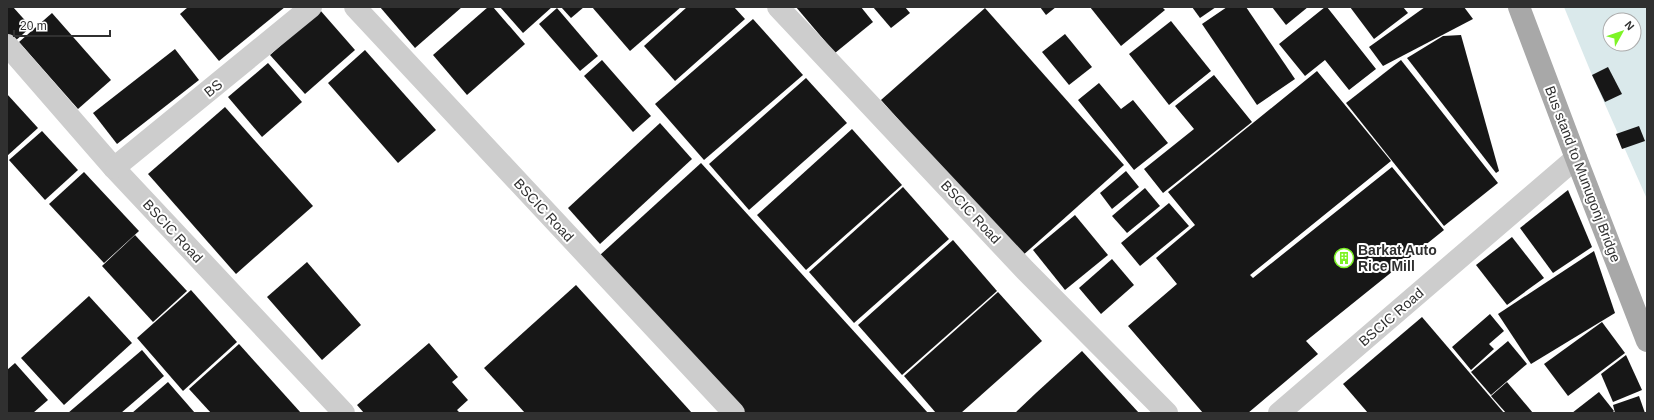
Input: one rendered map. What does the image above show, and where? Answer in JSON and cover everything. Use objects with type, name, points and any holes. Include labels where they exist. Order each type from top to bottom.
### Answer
[{"type":"main road","name":"Bus stand to Munugonj Bridge","points":[[1519,7],[1647,341]]},
{"type":"street","name":"BS","points":[[114,168],[311,7]]},
{"type":"street","name":"BSCIC Road","points":[[355,7],[734,413]]},
{"type":"street","name":"BSCIC Road","points":[[778,7],[1025,270],[1167,413]]},
{"type":"street","name":"BSCIC Road","points":[[7,45],[114,168],[344,413]]},
{"type":"street","name":"BSCIC Road","points":[[1279,413],[1576,158]]},
{"type":"shaded area","points":[[1564,7],[1647,7],[1647,199],[1592,75]]},
{"type":"building","points":[[7,7],[13,7],[31,27],[14,42],[7,35]]},
{"type":"building","points":[[188,7],[285,7],[219,61],[180,14]]},
{"type":"building","points":[[380,7],[462,7],[415,48]]},
{"type":"building","points":[[488,7],[493,7],[525,44],[467,95],[433,55]]},
{"type":"building","points":[[500,7],[552,7],[523,33]]},
{"type":"building","points":[[561,7],[584,7],[571,18]]},
{"type":"building","points":[[592,7],[681,7],[630,51]]},
{"type":"building","points":[[687,7],[734,7],[745,19],[675,81],[644,46]]},
{"type":"building","points":[[796,7],[861,7],[873,22],[835,53]]},
{"type":"building","points":[[873,7],[905,7],[910,13],[891,28]]},
{"type":"building","points":[[1040,7],[1056,7],[1046,15]]},
{"type":"building","points":[[1090,7],[1162,7],[1165,10],[1121,46]]},
{"type":"building","points":[[1192,7],[1216,7],[1200,18]]},
{"type":"building","points":[[1227,7],[1246,7],[1295,79],[1257,105],[1202,24]]},
{"type":"building","points":[[1272,7],[1308,7],[1286,25]]},
{"type":"building","points":[[1325,7],[1327,7],[1376,69],[1349,90],[1325,60],[1305,76],[1279,44]]},
{"type":"building","points":[[1350,7],[1403,7],[1408,13],[1374,39]]},
{"type":"building","points":[[1425,7],[1464,7],[1473,19],[1383,66],[1369,47]]},
{"type":"building","points":[[557,8],[598,56],[580,71],[539,24]]},
{"type":"building","points":[[985,8],[1124,165],[1021,257],[881,100]]},
{"type":"building","points":[[320,10],[355,50],[305,94],[270,55]]},
{"type":"building","points":[[52,13],[111,80],[78,109],[19,42]]},
{"type":"building","points":[[753,19],[803,75],[704,160],[655,104]]},
{"type":"building","points":[[1171,21],[1211,71],[1169,105],[1129,54]]},
{"type":"building","points":[[1065,34],[1092,67],[1069,85],[1042,52]]},
{"type":"building","points":[[1461,35],[1499,171],[1496,173],[1407,58],[1443,36]]},
{"type":"building","points":[[175,49],[199,80],[117,144],[93,113]]},
{"type":"building","points":[[365,50],[436,130],[398,163],[328,83]]},
{"type":"building","points":[[602,60],[651,116],[633,132],[584,76]]},
{"type":"building","points":[[1401,60],[1498,183],[1444,226],[1346,103]]},
{"type":"building","points":[[268,63],[302,102],[262,137],[228,97]]},
{"type":"building","points":[[1608,67],[1622,94],[1605,102],[1592,75]]},
{"type":"building","points":[[1317,71],[1391,161],[1250,275],[1253,278],[1392,167],[1444,230],[1306,341],[1318,354],[1248,413],[1203,413],[1128,326],[1177,284],[1156,258],[1195,225],[1168,192]]},
{"type":"building","points":[[1214,75],[1252,122],[1163,193],[1144,169],[1194,129],[1175,106]]},
{"type":"building","points":[[806,78],[847,123],[749,210],[709,164]]},
{"type":"building","points":[[1099,83],[1121,109],[1133,100],[1168,143],[1134,170],[1078,100]]},
{"type":"building","points":[[7,94],[38,128],[7,156]]},
{"type":"building","points":[[225,107],[313,206],[236,274],[148,174]]},
{"type":"building","points":[[660,123],[692,159],[600,244],[568,208]]},
{"type":"building","points":[[1639,126],[1645,141],[1622,149],[1616,134]]},
{"type":"building","points":[[852,129],[902,185],[806,270],[757,215]]},
{"type":"building","points":[[42,131],[78,170],[45,200],[9,160]]},
{"type":"building","points":[[701,163],[928,413],[743,413],[600,255]]},
{"type":"building","points":[[1126,171],[1139,187],[1112,209],[1100,193]]},
{"type":"building","points":[[84,172],[139,231],[104,263],[49,204]]},
{"type":"building","points":[[903,187],[949,239],[854,323],[809,272]]},
{"type":"building","points":[[1145,188],[1160,206],[1127,233],[1112,216]]},
{"type":"building","points":[[1568,190],[1592,247],[1553,273],[1520,228]]},
{"type":"building","points":[[1169,203],[1189,226],[1140,266],[1121,243]]},
{"type":"building","points":[[1075,215],[1108,255],[1065,290],[1033,250]]},
{"type":"building","points":[[135,235],[187,291],[153,322],[102,266]]},
{"type":"building","points":[[1512,237],[1544,278],[1507,305],[1476,265]]},
{"type":"building","points":[[953,240],[997,291],[902,375],[858,325]]},
{"type":"building","points":[[1594,251],[1615,313],[1531,364],[1498,314]]},
{"type":"building","points":[[1112,259],[1134,285],[1101,314],[1079,288]]},
{"type":"building","points":[[307,262],[361,325],[322,360],[267,297]]},
{"type":"building","points":[[576,285],[692,413],[525,413],[484,368]]},
{"type":"building","points":[[191,290],[237,342],[183,391],[137,338]]},
{"type":"building","points":[[998,292],[1042,341],[961,413],[936,413],[904,376]]},
{"type":"building","points":[[89,296],[132,343],[64,405],[21,358]]},
{"type":"building","points":[[1490,314],[1504,331],[1489,344],[1494,349],[1471,370],[1452,347]]},
{"type":"building","points":[[1422,317],[1504,413],[1368,413],[1343,384]]},
{"type":"building","points":[[1602,322],[1625,353],[1568,396],[1544,364]]},
{"type":"building","points":[[1508,341],[1527,364],[1491,395],[1471,372]]},
{"type":"building","points":[[429,343],[458,377],[452,382],[468,400],[457,410],[460,413],[364,413],[357,405]]},
{"type":"building","points":[[239,344],[301,413],[211,413],[189,389]]},
{"type":"building","points":[[142,350],[164,376],[121,413],[68,413]]},
{"type":"building","points":[[1082,351],[1139,413],[1015,413],[1036,393]]},
{"type":"building","points":[[1626,355],[1642,390],[1613,402],[1601,374]]},
{"type":"building","points":[[15,363],[48,400],[33,413],[7,413],[7,370]]},
{"type":"building","points":[[168,382],[195,413],[132,413]]},
{"type":"building","points":[[1507,382],[1533,413],[1506,413],[1491,396]]},
{"type":"building","points":[[1599,392],[1614,411],[1612,413],[1572,413]]},
{"type":"building","points":[[1639,396],[1645,413],[1615,413],[1613,405]]},
{"type":"place","name":"Barkat Auto Rice Mill","points":[[1344,258]]}]
